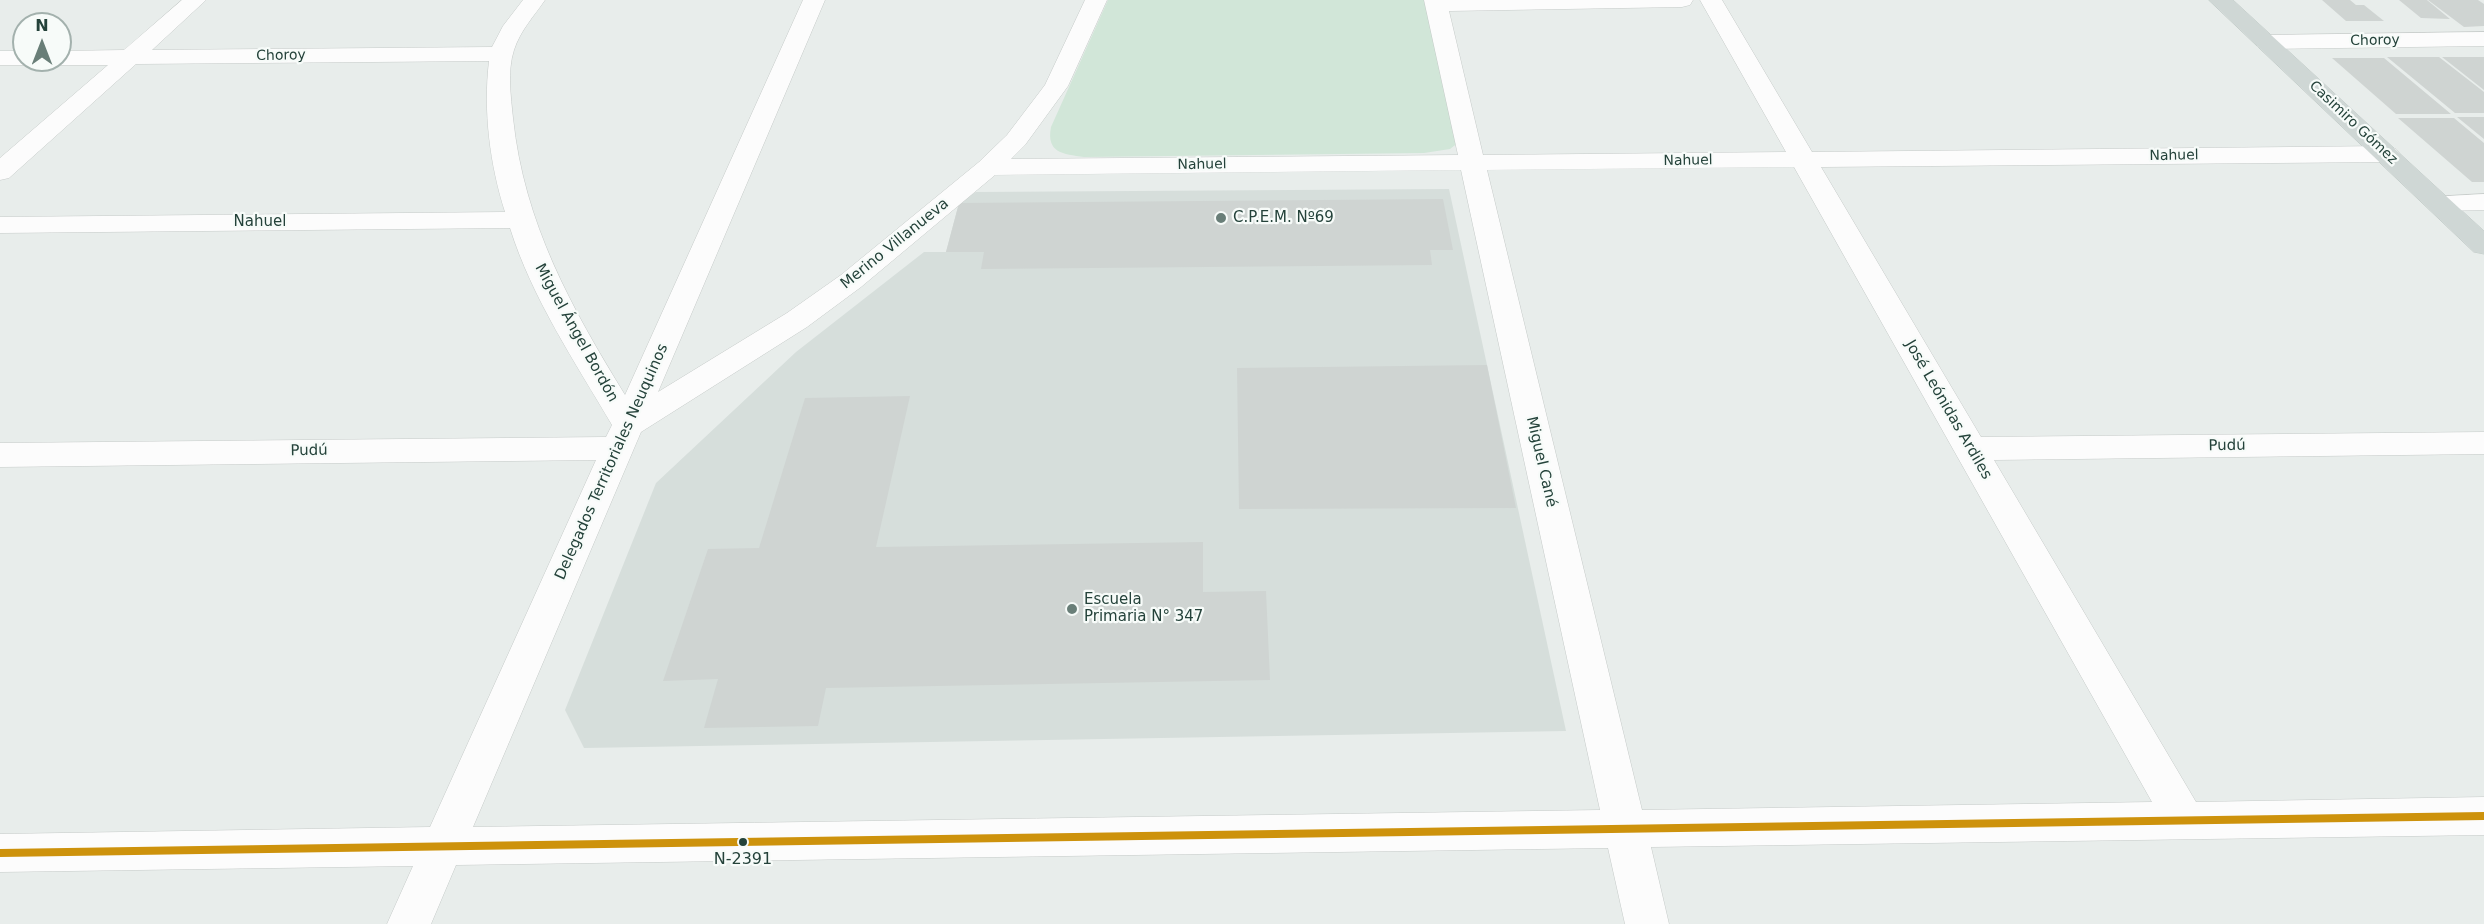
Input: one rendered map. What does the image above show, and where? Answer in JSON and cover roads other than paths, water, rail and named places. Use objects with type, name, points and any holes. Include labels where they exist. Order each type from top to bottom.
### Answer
[{"type":"main road","name":"Casimiro Gómez","points":[[2220,0],[2484,246]]},
{"type":"street","points":[[0,172],[195,0]]},
{"type":"street","name":"Miguel Ángel Bordón","points":[[534,0],[514,28],[501,54],[500,126],[507,172],[519,220],[542,276],[623,436]]},
{"type":"street","name":"Delegados Territoriales Neuquinos","points":[[409,924],[814,0]]},
{"type":"street","name":"Merino Villanueva","points":[[623,436],[797,320],[868,268],[988,167],[1016,140],[1056,87],[1096,0]]},
{"type":"street","points":[[1436,3],[1682,0]]},
{"type":"street","name":"José Leónidas Ardiles","points":[[1711,0],[2185,821]]},
{"type":"street","name":"Miguel Cané","points":[[1436,3],[1647,924]]},
{"type":"street","name":"Choroy","points":[[2266,42],[2484,39]]},
{"type":"street","name":"Choroy","points":[[72,58],[501,54]]},
{"type":"street","name":"Nahuel","points":[[988,167],[2387,154]]},
{"type":"street","points":[[2439,203],[2484,202]]},
{"type":"street","name":"Nahuel","points":[[0,225],[519,220]]},
{"type":"street","name":"Pudú","points":[[0,454],[623,436]]},
{"type":"street","name":"Pudú","points":[[1970,449],[2484,443]]},
{"type":"street","points":[[0,853],[2484,816]]},
{"type":"place","name":"C.P.E.M. Nº69","points":[[1221,218]]},
{"type":"place","name":"Escuela Primaria N° 347","points":[[1072,609]]},
{"type":"place","name":"N-2391","points":[[743,842]]}]
